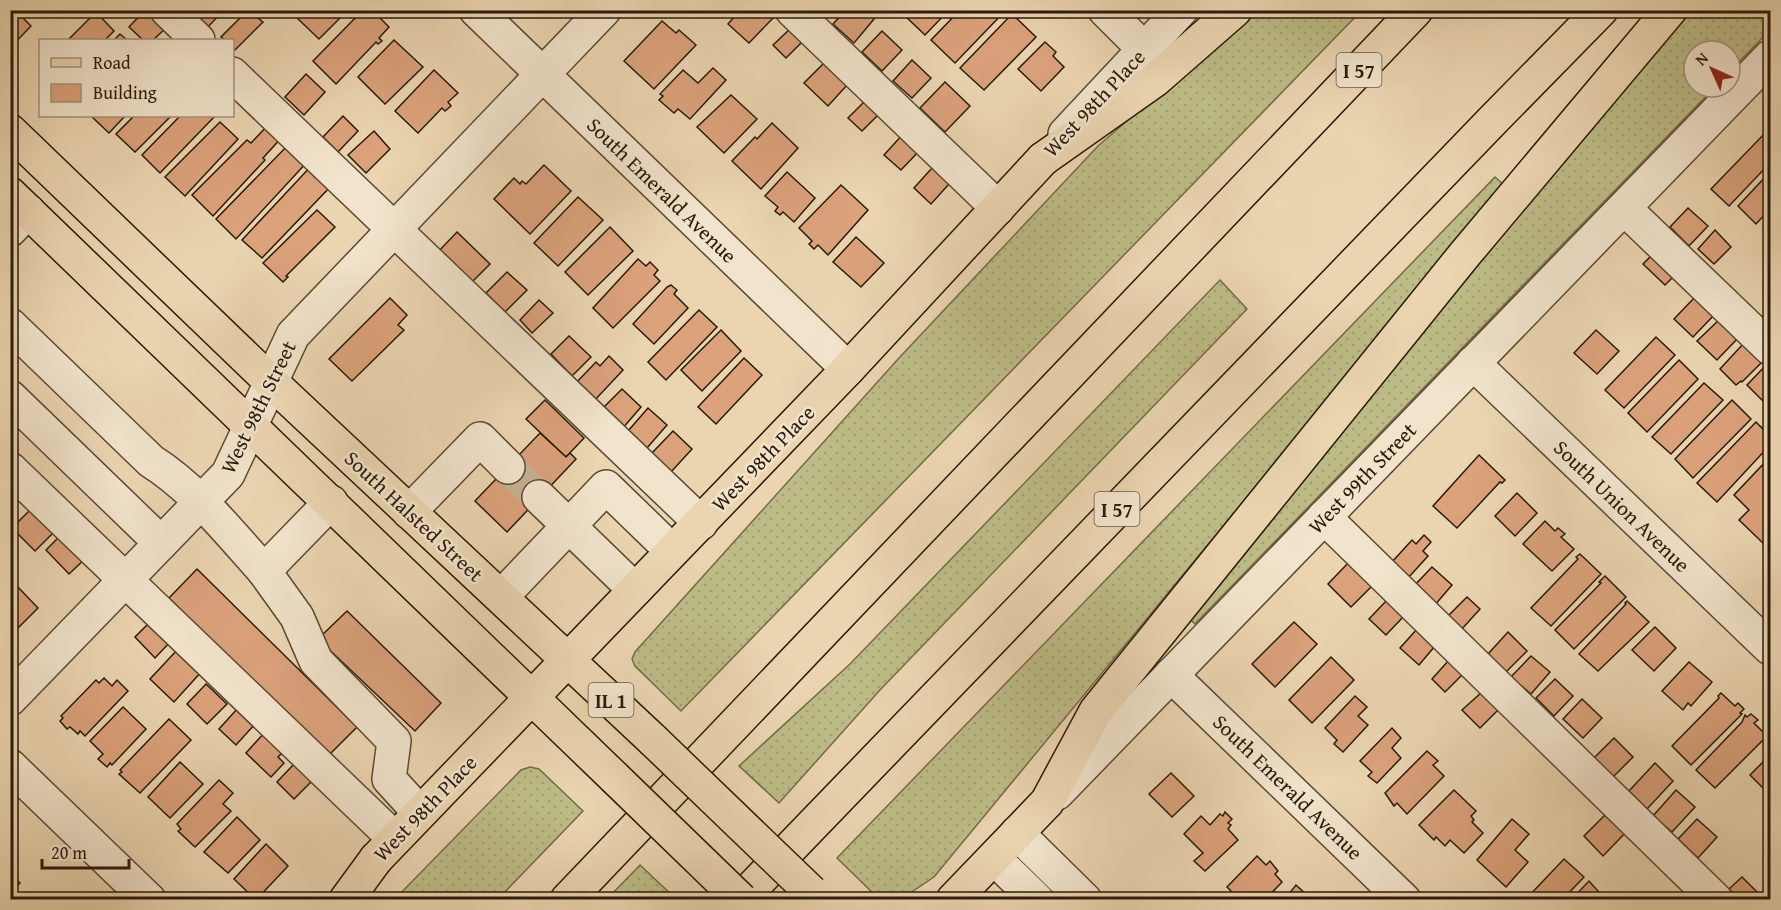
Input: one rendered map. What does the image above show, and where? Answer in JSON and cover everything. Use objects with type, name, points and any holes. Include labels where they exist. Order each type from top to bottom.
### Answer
[{"type":"main road","points":[[1043,159],[1155,80],[1235,10]]},
{"type":"main road","name":"I 57","points":[[567,900],[1416,10]]},
{"type":"main road","name":"I 57","points":[[741,900],[1601,10]]},
{"type":"main road","points":[[1047,802],[1096,711],[1465,254],[1670,10]]},
{"type":"main road","name":"South Halsted Street","points":[[10,131],[271,382],[569,660],[815,896]]},
{"type":"main road","name":"West 98th Place","points":[[386,849],[848,369],[1043,159]]},
{"type":"main road","points":[[16,211],[251,426],[532,697]]},
{"type":"main road","name":"IL 1","points":[[532,697],[741,900]]},
{"type":"main road","name":"West 99th Street","points":[[958,898],[1047,802]]},
{"type":"main road","points":[[346,900],[386,849]]},
{"type":"street","points":[[167,10],[197,39]]},
{"type":"street","name":"South Emerald Avenue","points":[[476,10],[848,369]]},
{"type":"street","name":"West 98th Street","points":[[10,699],[228,474],[293,335],[604,10]]},
{"type":"street","points":[[792,10],[998,208]]},
{"type":"street","points":[[1105,10],[1144,49]]},
{"type":"street","name":"West 98th Place","points":[[1043,159],[1181,10]]},
{"type":"street","name":"West 99th Street","points":[[1047,802],[1770,57]]},
{"type":"street","points":[[234,76],[701,523]]},
{"type":"street","points":[[1624,208],[1770,348]]},
{"type":"street","points":[[10,325],[151,461],[171,474],[201,502],[264,570],[297,617],[316,661],[394,741],[389,778],[420,813]]},
{"type":"street","name":"South Union Avenue","points":[[1473,363],[1770,648]]},
{"type":"street","points":[[10,397],[161,543]]},
{"type":"street","points":[[409,512],[480,439],[508,467]]},
{"type":"street","points":[[10,470],[125,580],[386,849]]},
{"type":"street","points":[[501,597],[606,487],[672,551]]},
{"type":"street","points":[[539,497],[635,590]]},
{"type":"street","points":[[264,570],[331,502]]},
{"type":"street","points":[[1324,517],[1716,900]]},
{"type":"street","name":"South Emerald Avenue","points":[[1171,675],[1404,900]]},
{"type":"street","points":[[10,766],[149,900]]},
{"type":"street","points":[[1017,833],[1084,900]]},
{"type":"street","name":"West 98th Place","points":[[339,900],[386,849]]},
{"type":"street","points":[[994,858],[1037,900]]},
{"type":"shaded area","points":[[1254,11],[1361,11],[681,711],[635,666],[632,659],[635,652],[899,358],[1098,146]]},
{"type":"shaded area","points":[[1691,11],[1770,11],[1770,30],[1742,59],[1742,39],[1682,39],[1682,99],[1703,99],[1195,624],[1189,618],[1606,107]]},
{"type":"shaded area","points":[[1495,177],[1504,185],[934,877],[901,899],[879,899],[837,858]]},
{"type":"shaded area","points":[[1220,280],[1247,309],[880,690],[779,803],[739,766],[850,664]]},
{"type":"shaded area","points":[[530,767],[539,769],[583,811],[498,899],[395,899],[521,770]]},
{"type":"shaded area","points":[[640,865],[676,899],[607,899]]},
{"type":"building","points":[[10,10],[15,10],[31,26],[10,48]]},
{"type":"building","points":[[145,10],[149,10],[167,27],[154,39],[142,39],[129,27]]},
{"type":"building","points":[[194,10],[224,10],[207,28],[192,13]]},
{"type":"building","points":[[248,10],[263,22],[235,50],[234,39],[221,37]]},
{"type":"building","points":[[302,10],[351,10],[352,12],[348,16],[345,13],[319,39],[296,17]]},
{"type":"building","points":[[363,10],[372,10],[389,27],[379,38],[382,41],[378,44],[376,42],[336,84],[313,61]]},
{"type":"building","points":[[740,10],[768,10],[774,17],[749,43],[728,24]]},
{"type":"building","points":[[846,10],[864,10],[874,19],[854,43],[833,24]]},
{"type":"building","points":[[902,10],[949,10],[925,35],[901,12]]},
{"type":"building","points":[[960,10],[1006,10],[955,63],[931,40]]},
{"type":"building","points":[[96,12],[114,31],[106,39],[69,39]]},
{"type":"building","points":[[1012,14],[1036,37],[984,90],[960,68]]},
{"type":"building","points":[[662,21],[676,33],[679,30],[696,45],[654,89],[624,61]]},
{"type":"building","points":[[791,28],[804,40],[786,58],[773,45]]},
{"type":"building","points":[[882,31],[902,50],[882,71],[862,52]]},
{"type":"building","points":[[120,34],[126,39],[115,39]]},
{"type":"building","points":[[394,40],[423,67],[385,104],[358,77]]},
{"type":"building","points":[[1045,42],[1056,52],[1053,56],[1064,67],[1041,91],[1018,69]]},
{"type":"building","points":[[912,60],[931,78],[912,98],[893,81]]},
{"type":"building","points":[[825,62],[848,84],[828,106],[804,83]]},
{"type":"building","points":[[713,68],[726,80],[690,119],[678,109],[674,113],[659,100],[663,96],[660,94],[683,70],[698,83]]},
{"type":"building","points":[[434,70],[458,93],[448,102],[451,106],[445,111],[442,108],[418,133],[395,111]]},
{"type":"building","points":[[306,74],[325,92],[304,115],[285,97]]},
{"type":"building","points":[[945,82],[970,106],[945,132],[920,108]]},
{"type":"building","points":[[731,95],[757,119],[724,153],[697,127]]},
{"type":"building","points":[[867,99],[881,112],[862,131],[848,118]]},
{"type":"building","points":[[343,116],[358,131],[338,152],[323,137]]},
{"type":"building","points":[[92,117],[124,117],[109,133]]},
{"type":"building","points":[[133,117],[170,117],[135,152],[116,134]]},
{"type":"building","points":[[179,117],[214,117],[160,173],[142,155]]},
{"type":"building","points":[[220,122],[238,139],[185,196],[165,177]]},
{"type":"building","points":[[270,123],[283,136],[263,158],[265,160],[213,216],[192,195],[247,140],[251,143]]},
{"type":"building","points":[[772,123],[798,148],[761,189],[732,161]]},
{"type":"building","points":[[1768,130],[1770,132],[1770,163],[1729,206],[1711,189]]},
{"type":"building","points":[[374,131],[390,149],[366,173],[348,155]]},
{"type":"building","points":[[904,133],[921,149],[901,170],[884,155]]},
{"type":"building","points":[[290,143],[308,161],[236,239],[216,219]]},
{"type":"building","points":[[313,164],[333,184],[262,258],[242,240]]},
{"type":"building","points":[[544,165],[571,191],[530,234],[494,199],[514,178],[520,184],[522,181],[526,184]]},
{"type":"building","points":[[932,168],[949,184],[931,204],[914,188]]},
{"type":"building","points":[[787,172],[815,198],[794,222],[783,212],[780,215],[775,211],[778,207],[765,196]]},
{"type":"building","points":[[1770,172],[1770,209],[1756,224],[1738,206]]},
{"type":"building","points":[[841,185],[868,210],[828,255],[818,245],[814,249],[809,244],[812,241],[799,228]]},
{"type":"building","points":[[578,197],[603,220],[558,266],[534,243]]},
{"type":"building","points":[[1688,208],[1708,226],[1689,246],[1670,227]]},
{"type":"building","points":[[317,210],[335,227],[286,276],[288,277],[283,282],[263,263]]},
{"type":"building","points":[[610,227],[633,251],[588,295],[565,272]]},
{"type":"building","points":[[1715,230],[1731,247],[1714,264],[1698,249]]},
{"type":"building","points":[[457,232],[490,264],[471,283],[438,252]]},
{"type":"building","points":[[856,237],[884,263],[861,287],[833,262]]},
{"type":"building","points":[[1656,251],[1677,273],[1665,285],[1643,264]]},
{"type":"building","points":[[638,259],[646,266],[650,262],[658,270],[654,275],[660,281],[613,328],[593,308]]},
{"type":"building","points":[[507,272],[527,290],[505,312],[486,293]]},
{"type":"building","points":[[671,285],[677,290],[674,294],[688,308],[654,344],[633,324]]},
{"type":"building","points":[[1696,296],[1715,314],[1693,337],[1674,319]]},
{"type":"building","points":[[390,298],[407,315],[398,325],[404,330],[352,381],[329,359]]},
{"type":"building","points":[[539,300],[553,313],[532,333],[520,320]]},
{"type":"building","points":[[699,310],[717,327],[666,380],[648,362]]},
{"type":"building","points":[[1720,319],[1739,337],[1717,360],[1697,341]]},
{"type":"building","points":[[721,330],[741,351],[702,391],[681,370]]},
{"type":"building","points":[[1596,330],[1619,351],[1597,374],[1574,353]]},
{"type":"building","points":[[569,336],[591,357],[572,376],[551,354]]},
{"type":"building","points":[[1656,337],[1675,355],[1624,408],[1605,390]]},
{"type":"building","points":[[1744,343],[1763,361],[1736,385],[1720,369]]},
{"type":"building","points":[[609,356],[623,370],[594,401],[576,383],[596,362],[600,366]]},
{"type":"building","points":[[744,358],[762,375],[716,424],[698,407]]},
{"type":"building","points":[[1679,360],[1698,379],[1647,432],[1628,413]]},
{"type":"building","points":[[1769,362],[1770,400],[1766,404],[1747,385]]},
{"type":"building","points":[[1704,383],[1723,400],[1671,454],[1652,437]]},
{"type":"building","points":[[622,389],[641,407],[622,429],[602,409]]},
{"type":"building","points":[[545,400],[584,438],[566,457],[526,419]]},
{"type":"building","points":[[1732,400],[1751,419],[1693,478],[1675,459]]},
{"type":"building","points":[[648,408],[667,425],[647,448],[628,431]]},
{"type":"building","points":[[1756,422],[1770,436],[1770,445],[1717,502],[1697,483]]},
{"type":"building","points":[[673,431],[692,449],[671,472],[652,453]]},
{"type":"building","points":[[540,433],[566,457],[570,453],[576,459],[507,532],[475,501]]},
{"type":"building","points":[[1479,455],[1505,480],[1500,482],[1457,528],[1433,506]]},
{"type":"building","points":[[1770,457],[1770,539],[1765,545],[1739,520],[1749,510],[1734,495]]},
{"type":"building","points":[[10,486],[20,495],[10,505]]},
{"type":"building","points":[[1517,493],[1537,513],[1515,536],[1495,516]]},
{"type":"building","points":[[33,507],[56,530],[35,551],[12,528]]},
{"type":"building","points":[[1545,521],[1555,531],[1558,528],[1565,534],[1561,537],[1574,549],[1552,571],[1523,544]]},
{"type":"building","points":[[63,533],[88,556],[69,574],[46,550]]},
{"type":"building","points":[[1424,535],[1431,542],[1423,551],[1428,556],[1409,577],[1392,562],[1412,540],[1416,544]]},
{"type":"building","points":[[1580,554],[1601,574],[1551,626],[1531,608],[1578,559],[1576,557]]},
{"type":"building","points":[[1350,561],[1374,584],[1351,607],[1328,584]]},
{"type":"building","points":[[1432,567],[1452,585],[1434,606],[1413,587]]},
{"type":"building","points":[[197,569],[357,727],[328,756],[169,598]]},
{"type":"building","points":[[1605,576],[1626,597],[1574,649],[1555,630],[1601,583],[1599,582]]},
{"type":"building","points":[[15,584],[38,608],[10,636],[10,588]]},
{"type":"building","points":[[1467,597],[1480,609],[1461,630],[1447,617]]},
{"type":"building","points":[[1387,600],[1404,616],[1386,635],[1369,619]]},
{"type":"building","points":[[1627,601],[1649,622],[1598,671],[1579,654]]},
{"type":"building","points":[[347,611],[441,703],[415,731],[318,639]]},
{"type":"building","points":[[152,620],[172,640],[155,658],[135,637]]},
{"type":"building","points":[[1294,622],[1317,644],[1275,687],[1252,664]]},
{"type":"building","points":[[1655,627],[1676,648],[1654,671],[1632,650]]},
{"type":"building","points":[[1417,629],[1435,646],[1419,665],[1400,648]]},
{"type":"building","points":[[1508,632],[1527,651],[1506,672],[1488,654]]},
{"type":"building","points":[[178,649],[202,671],[174,702],[150,679]]},
{"type":"building","points":[[1531,656],[1550,672],[1531,694],[1511,677]]},
{"type":"building","points":[[1331,657],[1354,680],[1312,723],[1289,700]]},
{"type":"building","points":[[1449,660],[1463,674],[1445,692],[1432,679]]},
{"type":"building","points":[[1689,662],[1712,682],[1691,706],[1688,703],[1683,710],[1662,691]]},
{"type":"building","points":[[104,678],[112,686],[117,680],[128,691],[85,736],[80,731],[78,734],[70,727],[67,729],[60,721],[63,718],[61,716],[96,680],[99,683]]},
{"type":"building","points":[[1555,679],[1573,696],[1554,716],[1536,698]]},
{"type":"building","points":[[206,684],[227,704],[207,724],[187,704]]},
{"type":"building","points":[[1482,692],[1499,709],[1480,728],[1462,710]]},
{"type":"building","points":[[1721,693],[1735,706],[1738,703],[1744,709],[1740,713],[1742,714],[1691,765],[1672,746],[1719,698]]},
{"type":"building","points":[[1355,696],[1367,707],[1358,716],[1368,725],[1343,752],[1334,744],[1337,740],[1325,728]]},
{"type":"building","points":[[1582,699],[1602,718],[1583,738],[1563,719]]},
{"type":"building","points":[[123,707],[146,729],[112,765],[110,763],[107,767],[98,759],[103,754],[90,741]]},
{"type":"building","points":[[238,708],[255,724],[236,745],[219,729]]},
{"type":"building","points":[[1751,714],[1758,720],[1754,723],[1767,736],[1715,788],[1696,770],[1742,722],[1745,715],[1747,717]]},
{"type":"building","points":[[169,719],[191,740],[140,793],[119,774],[122,772],[120,770]]},
{"type":"building","points":[[1392,728],[1401,738],[1392,748],[1401,758],[1377,783],[1368,776],[1372,772],[1360,761]]},
{"type":"building","points":[[265,732],[284,751],[278,757],[284,763],[271,777],[246,753]]},
{"type":"building","points":[[1614,738],[1633,757],[1613,777],[1594,758]]},
{"type":"building","points":[[1427,751],[1438,761],[1433,765],[1444,776],[1407,814],[1397,803],[1394,806],[1385,793]]},
{"type":"building","points":[[1770,755],[1770,795],[1750,775]]},
{"type":"building","points":[[180,762],[203,784],[170,818],[148,797]]},
{"type":"building","points":[[296,762],[314,779],[294,799],[277,782]]},
{"type":"building","points":[[1655,763],[1673,781],[1647,809],[1629,791]]},
{"type":"building","points":[[1171,773],[1194,796],[1172,817],[1149,794]]},
{"type":"building","points":[[219,780],[233,793],[223,804],[231,811],[195,847],[178,831],[181,829],[177,824]]},
{"type":"building","points":[[1454,790],[1476,811],[1471,816],[1474,820],[1472,822],[1483,833],[1464,853],[1450,840],[1445,846],[1436,837],[1434,840],[1419,825]]},
{"type":"building","points":[[1676,790],[1695,807],[1672,832],[1653,816]]},
{"type":"building","points":[[1610,810],[1629,829],[1603,856],[1584,836]]},
{"type":"building","points":[[1225,812],[1232,819],[1228,823],[1231,825],[1228,829],[1238,840],[1205,871],[1194,861],[1203,853],[1184,834],[1201,816],[1210,825]]},
{"type":"building","points":[[237,817],[260,840],[228,873],[204,852]]},
{"type":"building","points":[[1512,819],[1529,834],[1515,850],[1528,862],[1506,887],[1477,860]]},
{"type":"building","points":[[1697,819],[1717,837],[1698,858],[1678,839]]},
{"type":"building","points":[[266,844],[288,866],[256,900],[234,879]]},
{"type":"building","points":[[1257,856],[1266,865],[1270,861],[1278,871],[1275,874],[1282,882],[1265,900],[1240,900],[1227,887]]},
{"type":"building","points":[[1564,859],[1584,877],[1562,900],[1525,900]]},
{"type":"building","points":[[10,870],[17,876],[15,878],[20,883],[10,893]]},
{"type":"building","points":[[1742,877],[1760,895],[1755,900],[1739,900],[1729,889]]},
{"type":"building","points":[[1589,881],[1606,900],[1571,900]]},
{"type":"building","points":[[1296,885],[1310,898],[1309,900],[1284,900]]},
{"type":"building","points":[[1769,892],[1770,900],[1761,900]]},
{"type":"tunnel","points":[[508,467],[539,497]]}]
